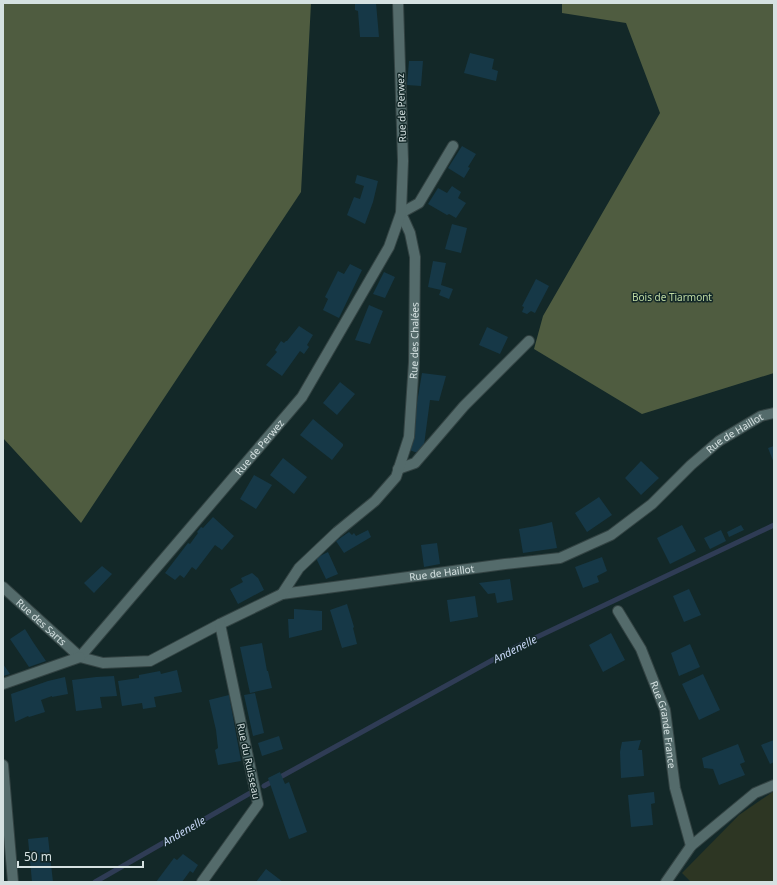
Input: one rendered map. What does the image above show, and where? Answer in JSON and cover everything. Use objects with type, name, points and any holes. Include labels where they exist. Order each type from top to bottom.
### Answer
[{"type":"street","name":"Rue de Perwez","points":[[80,656],[302,397],[388,247],[401,213],[403,162],[398,3]]},
{"type":"street","points":[[401,213],[419,203],[453,146]]},
{"type":"street","name":"Rue des Chalées","points":[[282,594],[299,568],[337,532],[375,501],[396,477],[408,437],[414,355],[415,257],[410,233],[401,213]]},
{"type":"street","points":[[398,469],[415,463],[464,406],[529,341]]},
{"type":"street","name":"Rue de Haillot","points":[[80,656],[103,663],[150,661],[220,624],[282,594],[560,558],[611,535],[652,504],[690,465],[720,441],[761,416],[774,413]]},
{"type":"street","name":"Rue des Sarts","points":[[3,588],[80,656]]},
{"type":"street","name":"Rue Grande France","points":[[618,611],[641,649],[665,710],[675,788],[691,846]]},
{"type":"street","name":"Rue du Ruisseau","points":[[202,882],[258,804],[220,624]]},
{"type":"street","points":[[3,684],[80,656]]},
{"type":"street","points":[[3,765],[13,882]]},
{"type":"street","points":[[666,882],[691,846],[755,793],[774,784]]},
{"type":"green space","points":[[3,3],[311,3],[301,192],[81,523],[3,438]]},
{"type":"green space","name":"Bois de Tiarmont","points":[[562,3],[774,3],[774,373],[642,414],[534,349],[543,316],[660,113],[626,23],[562,13]]},
{"type":"green space","points":[[774,791],[774,882],[691,882],[682,873],[739,815]]},
{"type":"building","points":[[355,3],[376,3],[379,37],[360,37],[358,11],[355,10]]},
{"type":"building","points":[[470,53],[494,59],[492,69],[498,71],[496,81],[464,73]]},
{"type":"building","points":[[409,61],[423,61],[421,86],[407,85]]},
{"type":"building","points":[[462,146],[476,154],[468,167],[470,168],[464,178],[448,168]]},
{"type":"building","points":[[357,175],[378,181],[373,202],[365,224],[347,215],[354,197],[360,199],[364,186],[355,183]]},
{"type":"building","points":[[452,186],[461,192],[458,198],[466,203],[456,218],[449,214],[447,215],[428,204],[438,188],[447,193]]},
{"type":"building","points":[[452,224],[467,228],[461,253],[445,249]]},
{"type":"building","points":[[433,261],[446,263],[441,285],[453,289],[449,299],[439,295],[441,290],[428,287]]},
{"type":"building","points":[[350,264],[362,270],[339,318],[323,310],[328,299],[325,297],[338,271],[344,274]]},
{"type":"building","points":[[384,272],[395,277],[385,298],[373,294]]},
{"type":"building","points":[[536,279],[549,286],[535,313],[531,311],[527,314],[522,312],[524,307],[522,306]]},
{"type":"building","points":[[369,305],[383,311],[370,344],[355,340]]},
{"type":"building","points":[[299,326],[313,335],[307,345],[309,347],[304,354],[300,351],[282,376],[266,365],[277,352],[275,350],[281,341],[284,343],[287,341]]},
{"type":"building","points":[[487,327],[508,337],[500,354],[479,345]]},
{"type":"building","points":[[422,373],[446,376],[439,401],[430,400],[424,445],[418,453],[409,450]]},
{"type":"building","points":[[340,382],[355,394],[337,415],[323,403]]},
{"type":"building","points":[[313,419],[343,444],[332,460],[300,435]]},
{"type":"building","points":[[774,446],[774,463],[768,448]]},
{"type":"building","points":[[283,458],[307,477],[294,494],[270,475]]},
{"type":"building","points":[[641,461],[659,478],[641,495],[625,478]]},
{"type":"building","points":[[254,475],[272,485],[256,509],[240,499]]},
{"type":"building","points":[[599,497],[612,515],[587,532],[575,513]]},
{"type":"building","points":[[213,517],[234,536],[222,550],[215,545],[196,570],[192,567],[184,578],[180,575],[175,580],[165,573],[188,543],[190,544],[201,527],[203,528]]},
{"type":"building","points":[[552,522],[557,548],[523,553],[519,529]]},
{"type":"building","points":[[682,525],[696,551],[670,564],[657,538]]},
{"type":"building","points":[[741,525],[744,530],[729,537],[727,532]]},
{"type":"building","points":[[368,530],[371,537],[344,553],[336,541],[349,532],[352,535],[354,533],[356,536]]},
{"type":"building","points":[[721,530],[726,541],[710,549],[704,538]]},
{"type":"building","points":[[437,543],[440,564],[424,567],[421,545]]},
{"type":"building","points":[[328,552],[338,574],[326,579],[316,558]]},
{"type":"building","points":[[602,557],[607,571],[597,576],[599,582],[583,588],[575,567]]},
{"type":"building","points":[[102,566],[112,574],[94,593],[84,583]]},
{"type":"building","points":[[252,573],[258,578],[264,590],[238,604],[230,589],[243,582],[241,578]]},
{"type":"building","points":[[510,579],[513,600],[497,603],[495,593],[488,594],[479,583]]},
{"type":"building","points":[[689,589],[701,615],[684,622],[673,596]]},
{"type":"building","points":[[475,596],[478,617],[450,622],[447,600]]},
{"type":"building","points":[[347,604],[354,627],[357,644],[342,648],[330,610]]},
{"type":"building","points":[[294,609],[322,611],[322,630],[289,638],[288,619],[294,619]]},
{"type":"building","points":[[25,629],[46,661],[29,667],[10,639]]},
{"type":"building","points":[[611,633],[625,660],[603,672],[589,645]]},
{"type":"building","points":[[262,643],[272,688],[250,693],[240,647]]},
{"type":"building","points":[[690,644],[700,667],[679,676],[671,653]]},
{"type":"building","points":[[3,664],[10,674],[3,676]]},
{"type":"building","points":[[177,670],[182,692],[154,697],[156,707],[143,709],[142,703],[122,706],[118,681],[139,678],[139,675],[160,671],[161,674]]},
{"type":"building","points":[[703,674],[720,710],[699,720],[682,684]]},
{"type":"building","points":[[114,676],[117,696],[100,697],[102,708],[76,711],[72,680]]},
{"type":"building","points":[[65,677],[68,694],[52,696],[41,700],[45,712],[29,717],[28,716],[15,722],[11,694],[48,681]]},
{"type":"building","points":[[255,693],[264,733],[253,736],[244,695]]},
{"type":"building","points":[[229,695],[241,761],[218,765],[215,750],[218,748],[216,730],[209,700]]},
{"type":"building","points":[[279,736],[283,749],[262,756],[258,743]]},
{"type":"building","points":[[641,740],[638,750],[642,750],[644,776],[621,778],[620,752],[622,742]]},
{"type":"building","points":[[774,740],[774,762],[770,764],[761,745]]},
{"type":"building","points":[[738,744],[745,762],[740,764],[745,775],[719,785],[713,769],[704,768],[702,758]]},
{"type":"building","points":[[280,772],[285,784],[289,782],[307,832],[289,839],[268,778]]},
{"type":"building","points":[[654,792],[655,803],[651,804],[653,825],[631,827],[628,795]]},
{"type":"building","points":[[48,837],[53,882],[32,882],[28,839]]},
{"type":"building","points":[[183,854],[198,865],[193,873],[190,871],[182,882],[156,882],[174,858],[177,860]]},
{"type":"building","points":[[266,869],[283,882],[256,882]]},
{"type":"waterway","name":"Andenelle","points":[[264,786],[518,646],[774,525]]},
{"type":"waterway","name":"Andenelle","points":[[95,882],[252,792]]}]
